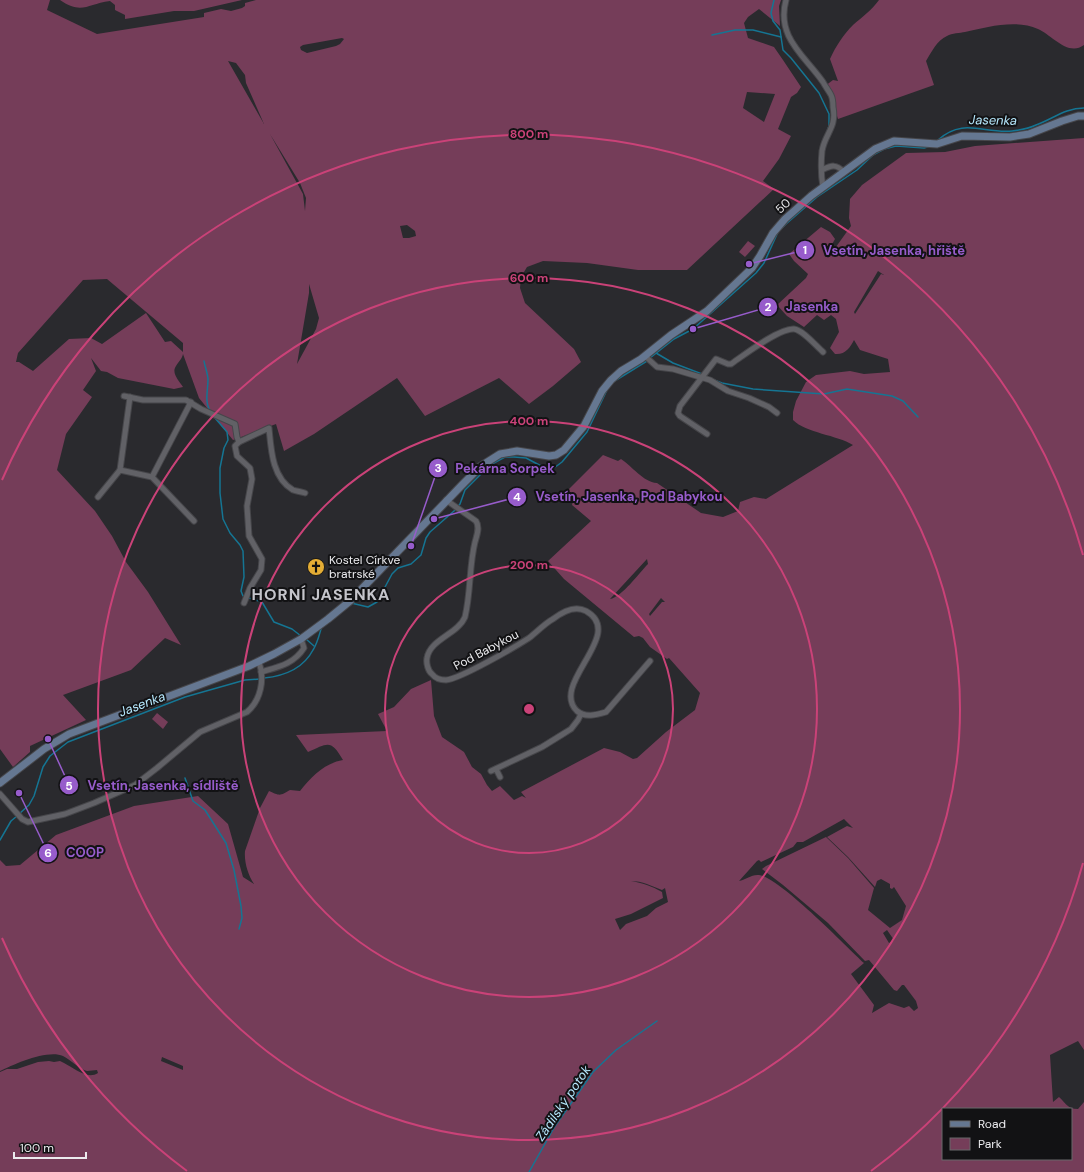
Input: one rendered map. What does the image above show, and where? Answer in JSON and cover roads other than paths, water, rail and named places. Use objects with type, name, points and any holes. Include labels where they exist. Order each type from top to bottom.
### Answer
[{"type":"street","points":[[786,0],[784,18],[785,30],[790,41],[831,95],[835,118],[822,150],[823,187]]},
{"type":"street","name":"50","points":[[0,783],[50,745],[76,731],[259,662],[302,638],[358,594],[446,500],[481,466],[500,454],[517,451],[549,456],[556,455],[564,450],[584,426],[607,383],[618,374],[648,359],[671,335],[699,318],[714,305],[752,268],[773,233],[781,223],[823,187],[863,157],[885,144],[894,141],[935,144],[966,135],[1010,137],[1029,134],[1062,120],[1084,116]]},
{"type":"street","points":[[822,170],[834,165],[838,166],[844,172]]},
{"type":"street","points":[[707,434],[680,416],[678,413],[680,406],[716,359],[731,364],[784,330],[794,329],[801,332],[823,352]]},
{"type":"street","points":[[648,359],[657,367],[673,369],[710,380],[728,392],[749,398],[769,407],[777,413]]},
{"type":"street","points":[[98,497],[120,470],[127,396],[143,400],[186,400],[235,424],[239,442]]},
{"type":"street","points":[[152,477],[190,402]]},
{"type":"street","points":[[244,603],[250,588],[261,570],[262,559],[249,536],[247,506],[252,479],[250,468],[237,456],[235,446],[239,442],[269,428],[271,454],[280,478],[293,490],[305,493]]},
{"type":"street","points":[[120,470],[152,477],[194,521]]},
{"type":"street","name":"Pod Babykou","points":[[446,500],[476,521],[478,526],[473,554],[467,610],[463,622],[428,652],[426,659],[429,670],[441,680],[453,679],[529,638],[552,619],[570,609],[586,611],[595,620],[598,636],[573,684],[570,695],[573,706],[580,714]]},
{"type":"street","points":[[261,672],[286,664],[293,660],[304,648],[302,638]]},
{"type":"street","points":[[500,777],[494,770],[542,747],[567,732],[578,720],[580,714],[596,715],[606,712],[650,661]]},
{"type":"street","points":[[0,794],[22,819],[31,822],[65,814],[94,803],[135,784],[157,768],[200,732],[247,712],[256,701],[262,682],[259,662]]},
{"type":"waterway","points":[[774,0],[771,13],[773,21],[780,30],[783,50],[819,93],[829,114],[829,126],[827,132]]},
{"type":"waterway","points":[[712,35],[735,30],[753,30],[781,37]]},
{"type":"waterway","name":"Jasenka","points":[[938,140],[947,133],[956,129],[974,128],[1002,131],[1024,129],[1042,123],[1065,112],[1077,108],[1084,108]]},
{"type":"waterway","name":"Jasenka","points":[[650,358],[674,339],[693,329],[756,273],[764,263],[778,232],[817,197],[857,170],[873,155],[884,149],[896,146],[924,148],[931,146]]},
{"type":"waterway","points":[[656,353],[673,363],[702,374]]},
{"type":"waterway","points":[[204,361],[208,378],[207,401],[211,412]]},
{"type":"waterway","name":"Jasenka","points":[[613,382],[647,361]]},
{"type":"waterway","points":[[714,380],[753,389],[824,394],[847,389],[892,396],[903,401],[918,417]]},
{"type":"waterway","name":"Jasenka","points":[[351,603],[368,607],[377,602],[392,574],[398,568],[411,564],[421,555],[426,538],[430,532],[454,511],[460,504],[465,490],[490,465],[505,457],[526,458],[545,468],[554,468],[562,462],[587,432],[607,390]]},
{"type":"waterway","points":[[215,418],[227,432],[228,440],[224,448],[220,468],[220,493],[223,519],[230,533],[243,551],[244,577],[241,591],[243,596],[245,596]]},
{"type":"waterway","points":[[249,598],[262,602],[274,622],[292,629],[301,636]]},
{"type":"waterway","name":"Jasenka","points":[[264,678],[286,673],[304,662],[314,648],[321,629]]},
{"type":"waterway","points":[[306,639],[314,646]]},
{"type":"waterway","name":"Jasenka","points":[[19,814],[29,805],[34,796],[43,767],[50,756],[68,742],[185,697],[245,680],[260,679]]},
{"type":"waterway","points":[[185,778],[193,801],[205,810],[226,843],[234,870],[241,906],[242,918],[239,929]]},
{"type":"waterway","name":"Jasenka","points":[[0,840],[11,821],[17,816]]},
{"type":"waterway","name":"Zádilský potok","points":[[529,1172],[555,1126],[593,1072],[616,1050],[657,1021]]},
{"type":"place","name":"Vsetín, Jasenka, hřiště","points":[[749,264]]},
{"type":"place","name":"Jasenka","points":[[693,329]]},
{"type":"place","name":"Vsetín, Jasenka, Pod Babykou","points":[[434,519]]},
{"type":"place","name":"Pekárna Sorpek","points":[[411,546]]},
{"type":"place","name":"Kostel Církve bratrské","points":[[316,567]]},
{"type":"place","name":"Vsetín, Jasenka, sídliště","points":[[48,739]]},
{"type":"place","name":"COOP","points":[[19,793]]},
{"type":"district","name":"HORNÍ JASENKA","points":[[321,594]]}]
